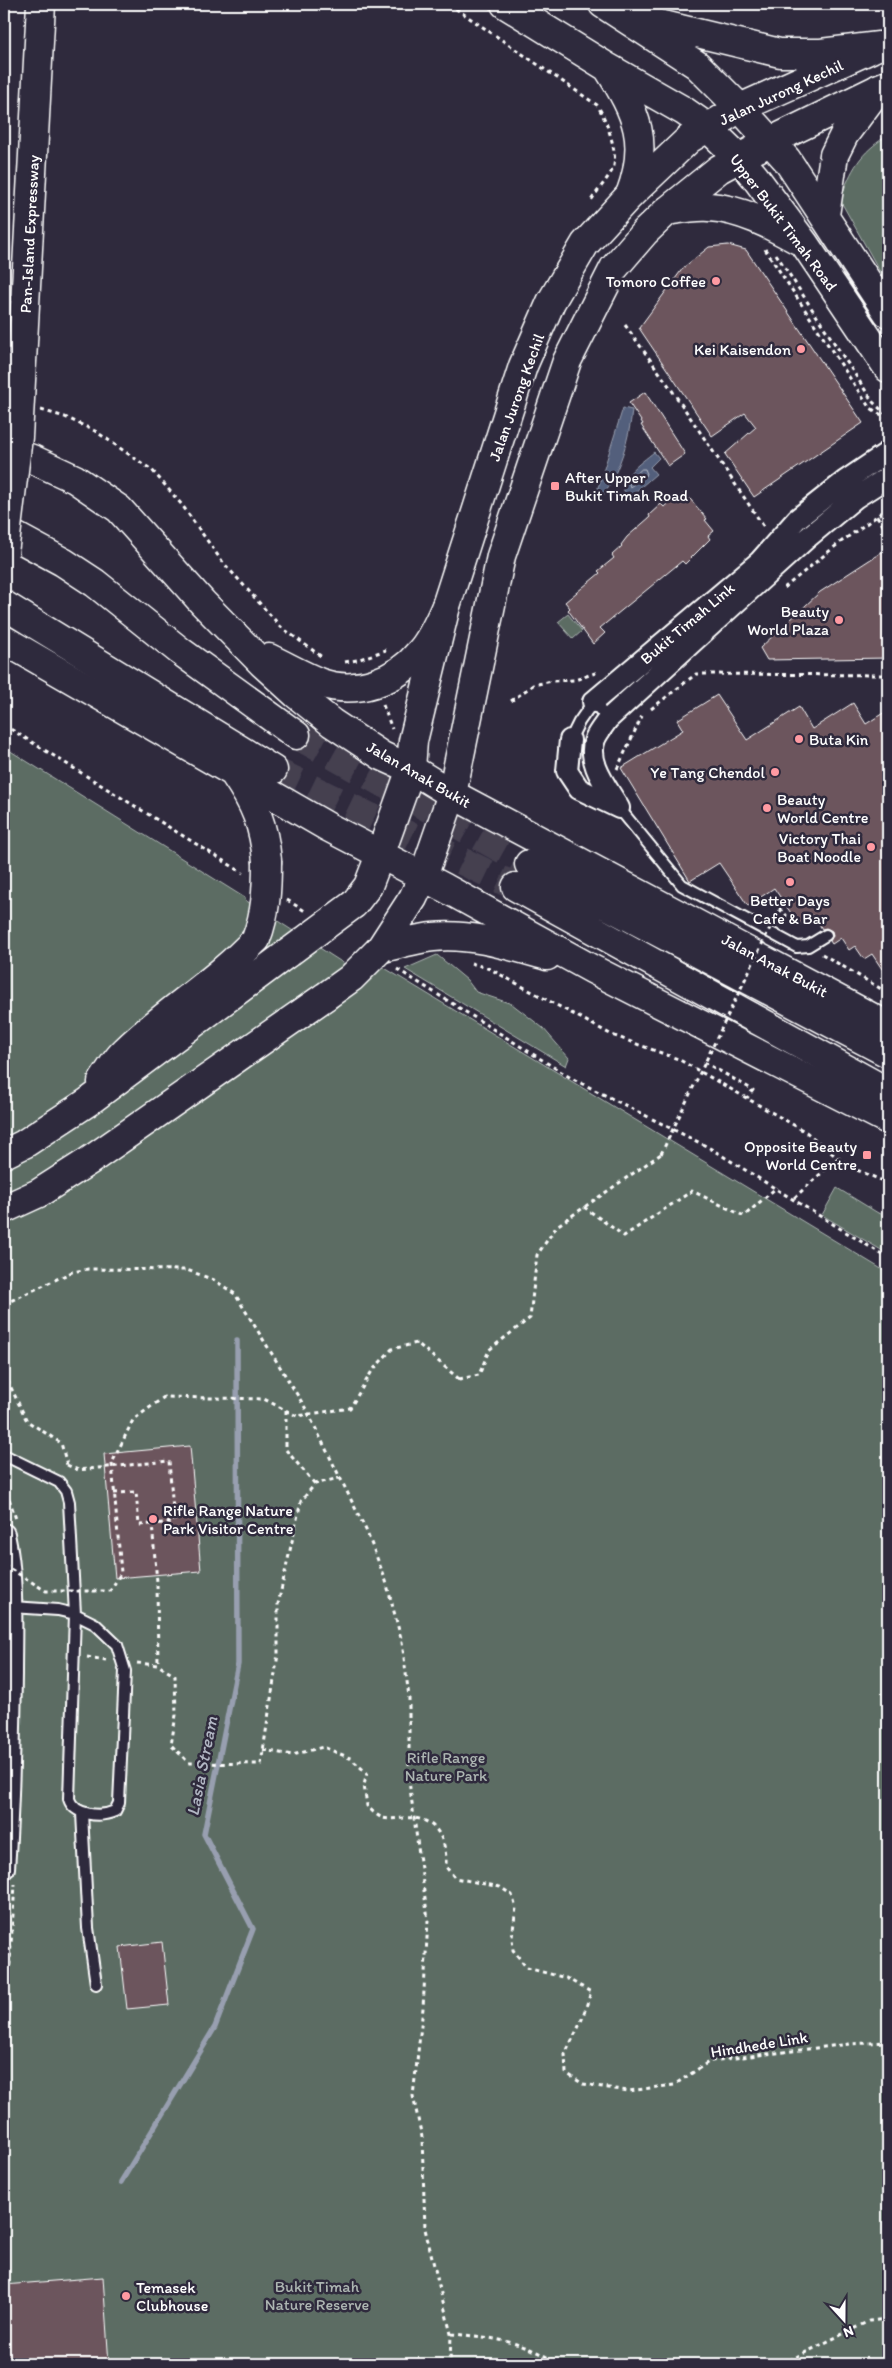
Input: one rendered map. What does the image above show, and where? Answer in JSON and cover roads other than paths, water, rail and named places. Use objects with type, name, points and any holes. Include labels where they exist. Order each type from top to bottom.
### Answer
[{"type":"main road","name":"Pan-Island Expressway","points":[[4,553],[18,437],[41,4]]},
{"type":"main road","name":"Upper Bukit Timah Road","points":[[505,4],[607,67],[684,111],[707,127],[739,158],[804,243],[888,368]]},
{"type":"main road","name":"Upper Bukit Timah Road","points":[[612,9],[697,65],[740,108],[787,160],[825,215],[888,314]]},
{"type":"main road","points":[[612,9],[780,53],[821,53],[884,44]]},
{"type":"main road","name":"Jalan Jurong Kechil","points":[[4,1154],[24,1144],[88,1102],[354,904],[368,886],[411,769],[414,741],[446,606],[523,366],[547,312],[585,244],[630,195],[689,139],[740,108],[884,44]]},
{"type":"main road","points":[[607,67],[630,108],[641,140],[638,174],[630,195]]},
{"type":"main road","points":[[4,1209],[39,1193],[89,1161],[351,978],[380,949],[414,898],[452,794],[501,556],[567,361],[614,268],[645,232],[667,211],[719,168],[884,86]]},
{"type":"main road","points":[[825,215],[834,155],[844,135],[884,86]]},
{"type":"main road","points":[[667,211],[708,206],[734,210],[769,224],[804,243]]},
{"type":"main road","name":"Jalan Anak Bukit","points":[[4,450],[32,458],[75,479],[119,509],[203,603],[247,648],[296,694],[332,722],[382,756],[411,769],[452,794],[888,1026]]},
{"type":"main road","points":[[4,530],[63,562],[95,583],[180,651],[296,735]]},
{"type":"main road","points":[[4,605],[273,770]]},
{"type":"main road","points":[[247,648],[322,683],[358,687],[384,680],[410,662],[429,640],[446,606]]},
{"type":"main road","points":[[4,640],[380,854],[592,969],[888,1120]]},
{"type":"main road","points":[[88,1102],[123,1052],[188,996],[224,971],[256,939],[263,920],[266,901],[267,861],[264,839],[252,800],[233,772]]},
{"type":"main road","name":"Jalan Anak Bukit","points":[[888,1053],[522,876],[888,1092]]},
{"type":"main road","points":[[380,949],[420,940],[452,937],[511,946],[592,969]]},
{"type":"street","name":"Bukit Timah Link","points":[[764,567],[797,519],[845,481],[888,452]]},
{"type":"street","name":"Bukit Timah Link","points":[[593,702],[675,645],[764,567],[855,498],[888,477]]},
{"type":"street","name":"Bukit Timah Link","points":[[619,808],[594,762],[592,751],[595,739],[608,719],[675,645]]},
{"type":"street","name":"Bukit Timah Link","points":[[570,740],[567,771],[579,789],[619,808]]},
{"type":"street","points":[[4,1534],[10,1574],[12,1607],[9,1797],[4,1868]]},
{"type":"lane","points":[[593,702],[608,719]]},
{"type":"lane","name":"Bukit Timah Link","points":[[570,740],[579,722],[593,702]]},
{"type":"lane","name":"Bukit Timah Link","points":[[619,808],[682,885],[797,947],[808,946],[826,935]]},
{"type":"lane","points":[[4,1455],[59,1482],[67,1494],[71,1515],[75,1614],[68,1799],[71,1805],[82,1813],[110,1813],[118,1808],[125,1671],[121,1654],[113,1640],[95,1624],[75,1614],[58,1610],[12,1607]]},
{"type":"lane","points":[[82,1813],[88,1928],[96,1984]]},
{"type":"water","points":[[623,408],[632,410],[629,433],[619,464],[605,494],[597,491]]},
{"type":"water","points":[[654,452],[659,458],[650,467],[656,474],[627,499],[624,484],[627,478],[636,467]]},
{"type":"waterway","name":"Lasia Stream","points":[[121,2182],[215,2027],[253,1929],[204,1834],[238,1664],[237,1341]]},
{"type":"tunnel","points":[[296,735],[529,864]]},
{"type":"tunnel","points":[[273,770],[516,887]]},
{"type":"place","name":"Tomoro Coffee","points":[[716,281]]},
{"type":"place","name":"Kei Kaisendon","points":[[801,349]]},
{"type":"place","name":"After Upper Bukit Timah Road","points":[[555,486]]},
{"type":"place","name":"Beauty World Plaza","points":[[839,620]]},
{"type":"place","name":"Buta Kin","points":[[799,739]]},
{"type":"place","name":"Ye Tang Chendol","points":[[775,772]]},
{"type":"place","name":"Beauty World Centre","points":[[767,808]]},
{"type":"place","name":"Victory Thai Boat Noodle","points":[[871,847]]},
{"type":"place","name":"Better Days Cafe & Bar","points":[[790,882]]},
{"type":"place","name":"Opposite Beauty World Centre","points":[[867,1155]]},
{"type":"place","name":"Rifle Range Nature Park Visitor Centre","points":[[153,1519]]},
{"type":"place","name":"Temasek Clubhouse","points":[[126,2296]]},
{"type":"park label","name":"Rifle Range Nature Park","points":[[446,1766]]},
{"type":"park label","name":"Bukit Timah Nature Reserve","points":[[317,2295]]}]
